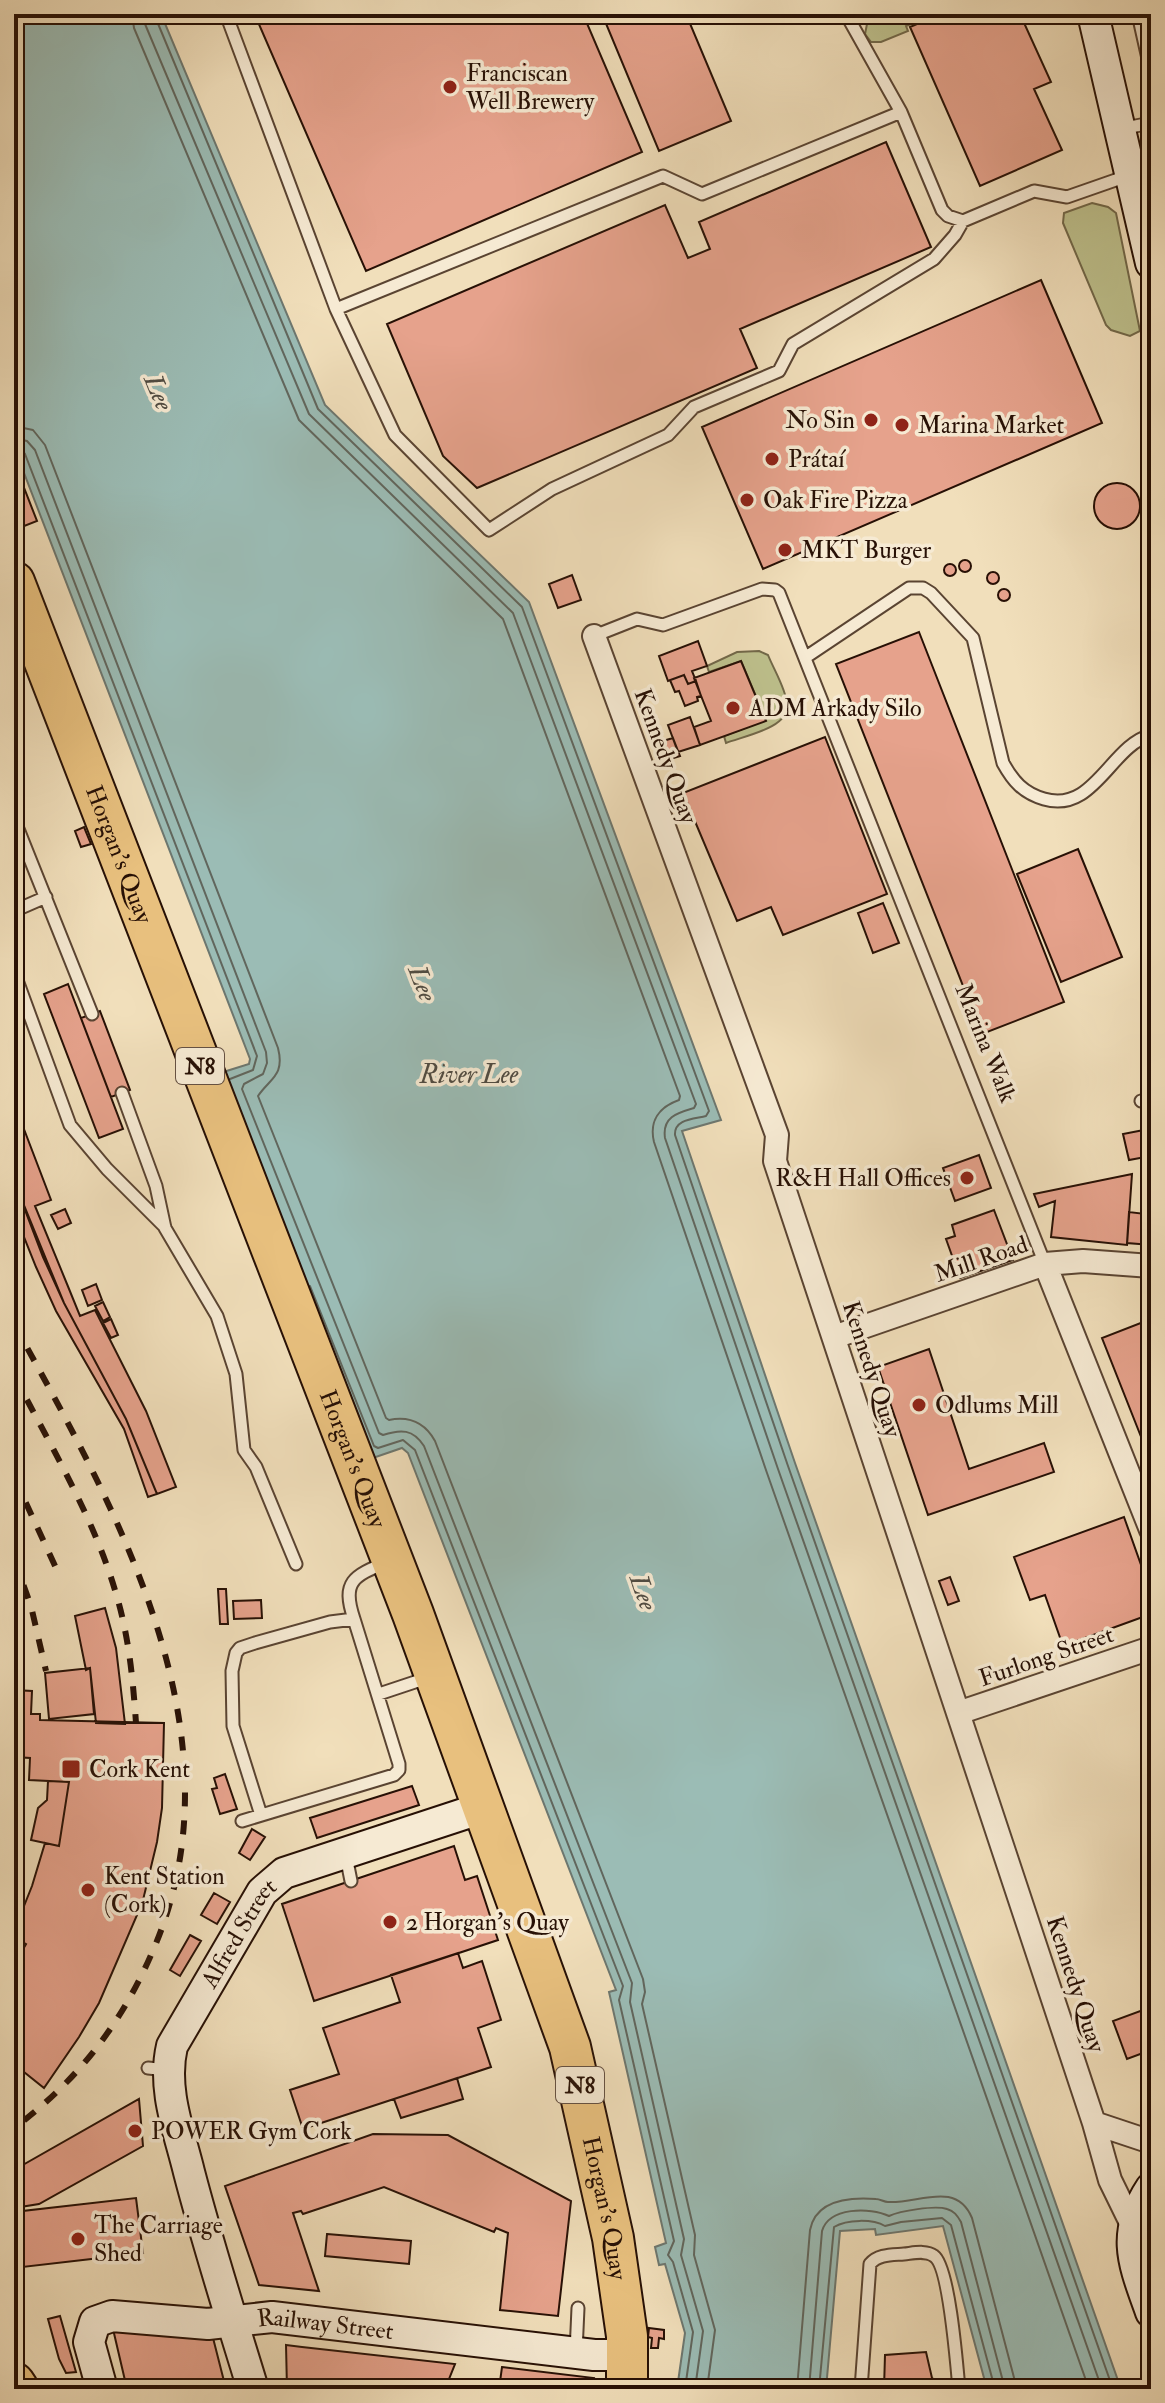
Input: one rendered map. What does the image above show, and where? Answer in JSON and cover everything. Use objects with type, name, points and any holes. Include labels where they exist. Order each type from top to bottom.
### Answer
[{"type":"highway","name":"Horgan's Quay","points":[[14,582],[391,1560],[558,2012],[580,2083],[613,2238],[628,2372]]},
{"type":"highway","points":[[14,2383],[18,2389]]},
{"type":"street","points":[[1093,14],[1151,263]]},
{"type":"street","name":"Kennedy Quay","points":[[594,636],[777,1135],[775,1161],[1094,2123],[1110,2180],[1133,2227]]},
{"type":"street","name":"Mill Road","points":[[834,1337],[1045,1264],[1083,1261],[1151,1266]]},
{"type":"street","name":"Marina Walk","points":[[1045,1264],[1151,1530]]},
{"type":"street","name":"Furlong Street","points":[[958,1713],[1151,1648]]},
{"type":"street","name":"Alfred Street","points":[[253,2389],[171,2103],[158,2069],[242,1943],[262,1892],[276,1877],[348,1866],[482,1808]]},
{"type":"street","points":[[1094,2123],[1151,2142]]},
{"type":"street","points":[[1151,2188],[1133,2227],[1133,2256],[1151,2312]]},
{"type":"street","name":"Railway Street","points":[[102,2389],[89,2342],[92,2326],[102,2318],[190,2324],[272,2317],[333,2319],[576,2352],[628,2372]]},
{"type":"lane","points":[[226,14],[336,309],[395,435],[489,530],[552,489],[668,435],[694,407],[779,371],[793,344],[934,259],[963,221],[1034,191],[1067,197],[1130,175]]},
{"type":"lane","points":[[1138,14],[1151,72]]},
{"type":"lane","points":[[851,15],[901,112],[942,210],[948,216],[963,221]]},
{"type":"lane","points":[[336,309],[663,176],[702,194],[901,112]]},
{"type":"lane","points":[[1120,129],[1151,123]]},
{"type":"lane","points":[[806,657],[909,588],[923,588],[973,638],[1003,763],[1011,778],[1027,793],[1055,802],[1073,798],[1108,771],[1135,740],[1151,735]]},
{"type":"lane","name":"Marina Walk","points":[[594,636],[637,619],[663,625],[762,589],[779,593],[1045,1264]]},
{"type":"lane","points":[[14,819],[92,1014]]},
{"type":"lane","points":[[14,911],[46,897]]},
{"type":"lane","points":[[14,972],[70,1125],[107,1169],[165,1228],[217,1316],[236,1374],[244,1450],[256,1467],[296,1564]]},
{"type":"lane","points":[[122,1093],[156,1186],[165,1228]]},
{"type":"lane","points":[[242,1821],[394,1775],[399,1770],[379,1694],[348,1600],[351,1584],[359,1576],[391,1560]]},
{"type":"lane","points":[[261,1815],[233,1726],[232,1671],[236,1653],[240,1648],[330,1622],[354,1619]]},
{"type":"lane","points":[[379,1694],[434,1675]]},
{"type":"lane","points":[[861,2389],[870,2264],[881,2256],[925,2252],[939,2260],[943,2271],[959,2389]]},
{"type":"lane","points":[[576,2352],[578,2308]]},
{"type":"green space","points":[[882,14],[909,14],[914,23],[906,26],[908,31],[881,42],[871,42],[865,34],[867,24]]},
{"type":"green space","points":[[1092,203],[1108,207],[1116,213],[1140,331],[1130,336],[1111,330],[1106,325],[1063,223],[1064,213]]},
{"type":"green space","points":[[759,651],[768,655],[786,698],[786,712],[774,725],[726,743],[724,736],[766,720],[741,661],[709,672],[707,666],[737,652]]},
{"type":"water","name":"River Lee","points":[[14,14],[161,14],[325,405],[529,602],[721,1120],[682,1131],[795,1463],[1121,2389],[987,2389],[943,2226],[876,2235],[875,2229],[840,2231],[826,2389],[677,2389],[685,2333],[665,2264],[659,2265],[655,2247],[666,2243],[609,1992],[616,1990],[408,1453],[402,1448],[370,1459],[217,1074],[249,1064],[250,1059],[14,447]]},
{"type":"building","name":"Franciscan Well Brewery","points":[[277,14],[583,14],[642,152],[366,271],[258,22]]},
{"type":"building","points":[[602,14],[686,14],[731,121],[659,151]]},
{"type":"building","points":[[940,14],[1020,14],[1051,82],[1034,89],[1062,150],[980,186],[910,27]]},
{"type":"building","points":[[886,142],[931,247],[740,329],[757,368],[477,488],[443,456],[387,324],[665,205],[688,258],[710,249],[699,222]]},
{"type":"building","name":"Marina Market","points":[[1041,280],[1102,423],[763,569],[702,427]]},
{"type":"building","points":[[14,462],[37,521],[14,530]]},
{"type":"building","points":[[1117,483],[1134,489],[1140,506],[1134,523],[1117,529],[1100,523],[1094,506],[1100,489]]},
{"type":"building","points":[[965,560],[971,566],[965,572],[959,566]]},
{"type":"building","points":[[950,564],[956,570],[950,576],[944,570]]},
{"type":"building","points":[[993,572],[999,578],[993,584],[987,578]]},
{"type":"building","points":[[572,575],[581,600],[558,608],[549,584]]},
{"type":"building","points":[[1004,589],[1010,595],[1004,601],[998,595]]},
{"type":"building","points":[[919,632],[1064,1002],[982,1034],[836,664]]},
{"type":"building","points":[[698,641],[707,666],[692,671],[696,681],[688,684],[684,675],[668,681],[659,656]]},
{"type":"building","name":"ADM Arkady Silo","points":[[741,661],[766,721],[700,745],[694,727],[711,721],[694,678]]},
{"type":"building","points":[[684,675],[688,684],[696,681],[701,696],[697,697],[698,701],[685,706],[670,680]]},
{"type":"building","points":[[690,717],[700,745],[678,752],[668,725]]},
{"type":"building","points":[[825,737],[887,894],[783,935],[771,907],[737,921],[683,793]]},
{"type":"building","points":[[673,738],[680,756],[670,759],[663,741]]},
{"type":"building","points":[[84,827],[91,844],[81,847],[75,831]]},
{"type":"building","points":[[1078,849],[1122,957],[1061,982],[1017,874]]},
{"type":"building","points":[[883,903],[899,943],[873,953],[858,913]]},
{"type":"building","points":[[68,984],[123,1129],[99,1138],[44,994]]},
{"type":"building","points":[[100,1011],[130,1090],[111,1097],[81,1018]]},
{"type":"building","points":[[14,1103],[51,1200],[35,1206],[80,1316],[95,1310],[146,1411],[176,1487],[157,1494],[126,1419],[43,1257],[14,1181]]},
{"type":"building","points":[[1149,1129],[1151,1156],[1129,1160],[1123,1134]]},
{"type":"building","name":"R&H Hall Offices","points":[[979,1155],[991,1188],[955,1201],[943,1168]]},
{"type":"building","points":[[1132,1174],[1127,1245],[1051,1237],[1055,1201],[1039,1207],[1034,1194]]},
{"type":"building","points":[[14,1181],[64,1303],[126,1419],[157,1494],[148,1497],[124,1429],[56,1311],[14,1212]]},
{"type":"building","points":[[65,1209],[71,1223],[58,1229],[51,1215]]},
{"type":"building","points":[[994,1210],[1013,1260],[960,1278],[946,1239],[955,1236],[952,1225]]},
{"type":"building","points":[[1146,1210],[1151,1210],[1151,1245],[1127,1243],[1129,1212],[1145,1214]]},
{"type":"building","points":[[96,1284],[102,1300],[88,1306],[82,1290]]},
{"type":"building","points":[[103,1302],[110,1317],[103,1321],[95,1306]]},
{"type":"building","points":[[111,1319],[118,1335],[111,1338],[103,1323]]},
{"type":"building","points":[[1151,1319],[1151,1462],[1102,1338]]},
{"type":"building","name":"Odlums Mill","points":[[929,1349],[969,1469],[1044,1443],[1054,1472],[928,1515],[878,1367]]},
{"type":"building","points":[[1124,1517],[1151,1593],[1151,1614],[1063,1646],[1045,1595],[1030,1600],[1014,1557]]},
{"type":"building","points":[[950,1577],[959,1601],[948,1605],[939,1581]]},
{"type":"building","points":[[218,1589],[226,1589],[228,1624],[220,1624]]},
{"type":"building","points":[[261,1600],[262,1618],[234,1619],[233,1601]]},
{"type":"building","points":[[105,1608],[116,1648],[125,1724],[96,1723],[90,1668],[86,1670],[75,1616]]},
{"type":"building","points":[[90,1668],[94,1714],[49,1719],[45,1673]]},
{"type":"building","name":"Kent Station (Cork)","points":[[14,1690],[32,1691],[31,1714],[40,1714],[40,1720],[164,1723],[162,1808],[143,1900],[152,1903],[150,1912],[140,1908],[99,2003],[44,2088],[14,2064],[14,1965],[26,1944],[14,1937],[14,1931],[45,1843],[59,1846],[69,1782],[29,1780],[30,1758],[14,1757]]},
{"type":"building","points":[[225,1774],[237,1809],[220,1814],[212,1789],[217,1788],[214,1778]]},
{"type":"building","points":[[48,1781],[69,1782],[59,1846],[31,1840],[38,1808],[47,1800]]},
{"type":"building","points":[[412,1786],[419,1805],[317,1838],[310,1818]]},
{"type":"building","points":[[252,1829],[265,1837],[250,1860],[239,1853]]},
{"type":"building","name":"2 Horgan's Quay","points":[[454,1846],[465,1880],[477,1876],[498,1940],[314,2001],[282,1904]]},
{"type":"building","points":[[214,1893],[230,1902],[217,1924],[201,1915]]},
{"type":"building","points":[[190,1935],[201,1941],[180,1976],[170,1970]]},
{"type":"building","points":[[14,1937],[26,1944],[14,1965]]},
{"type":"building","points":[[458,1953],[463,1968],[482,1961],[501,2020],[478,2028],[491,2067],[303,2129],[290,2090],[339,2074],[323,2028],[400,2002],[391,1975]]},
{"type":"building","points":[[1143,2010],[1151,2034],[1151,2050],[1127,2059],[1113,2021]]},
{"type":"building","points":[[457,2078],[463,2099],[401,2118],[394,2099]]},
{"type":"building","points":[[139,2099],[143,2146],[39,2204],[14,2208],[14,2170]]},
{"type":"building","points":[[373,2134],[448,2135],[571,2201],[558,2316],[500,2310],[508,2233],[496,2228],[494,2232],[384,2187],[303,2214],[301,2211],[293,2213],[319,2291],[259,2285],[225,2186]]},
{"type":"building","name":"The Carriage Shed","points":[[136,2198],[143,2253],[14,2268],[14,2212]]},
{"type":"building","points":[[327,2234],[411,2241],[409,2264],[325,2256]]},
{"type":"building","points":[[60,2316],[76,2372],[66,2373],[59,2359],[48,2319]]},
{"type":"building","points":[[649,2328],[664,2330],[664,2339],[659,2338],[658,2348],[651,2348]]},
{"type":"building","points":[[113,2329],[212,2334],[226,2389],[127,2389]]},
{"type":"building","points":[[286,2345],[455,2364],[445,2389],[287,2389]]},
{"type":"building","points":[[926,2352],[932,2378],[938,2382],[937,2387],[884,2389],[885,2355]]},
{"type":"building","points":[[502,2367],[594,2378],[592,2389],[499,2389]]},
{"type":"railway","points":[[14,1324],[92,1471],[128,1549],[158,1629],[177,1710],[185,1792],[177,1874],[151,1955],[139,1981],[94,2051],[57,2092],[14,2128]]},
{"type":"railway","points":[[14,1375],[71,1484],[108,1568],[127,1644],[136,1723]]},
{"type":"railway","points":[[14,1477],[56,1568]]},
{"type":"railway","points":[[14,1559],[31,1606],[46,1671]]},
{"type":"railway","points":[[14,2079],[21,2071]]},
{"type":"place","name":"Franciscan Well Brewery","points":[[450,87]]},
{"type":"place","name":"No Sin","points":[[871,420]]},
{"type":"place","name":"Marina Market","points":[[902,425]]},
{"type":"place","name":"Prátaí","points":[[772,459]]},
{"type":"place","name":"Oak Fire Pizza","points":[[747,500]]},
{"type":"place","name":"MKT Burger","points":[[785,550]]},
{"type":"place","name":"ADM Arkady Silo","points":[[733,708]]},
{"type":"place","name":"R&H Hall Offices","points":[[967,1178]]},
{"type":"place","name":"Odlums Mill","points":[[919,1405]]},
{"type":"place","name":"Cork Kent","points":[[71,1769]]},
{"type":"place","name":"Kent Station (Cork)","points":[[88,1890]]},
{"type":"place","name":"2 Horgan's Quay","points":[[390,1922]]},
{"type":"place","name":"POWER Gym Cork","points":[[135,2131]]},
{"type":"place","name":"The Carriage Shed","points":[[78,2239]]},
{"type":"water label","name":"Lee","points":[[159,392]]},
{"type":"water label","name":"Lee","points":[[423,983]]},
{"type":"water label","name":"Lee","points":[[644,1592]]}]
